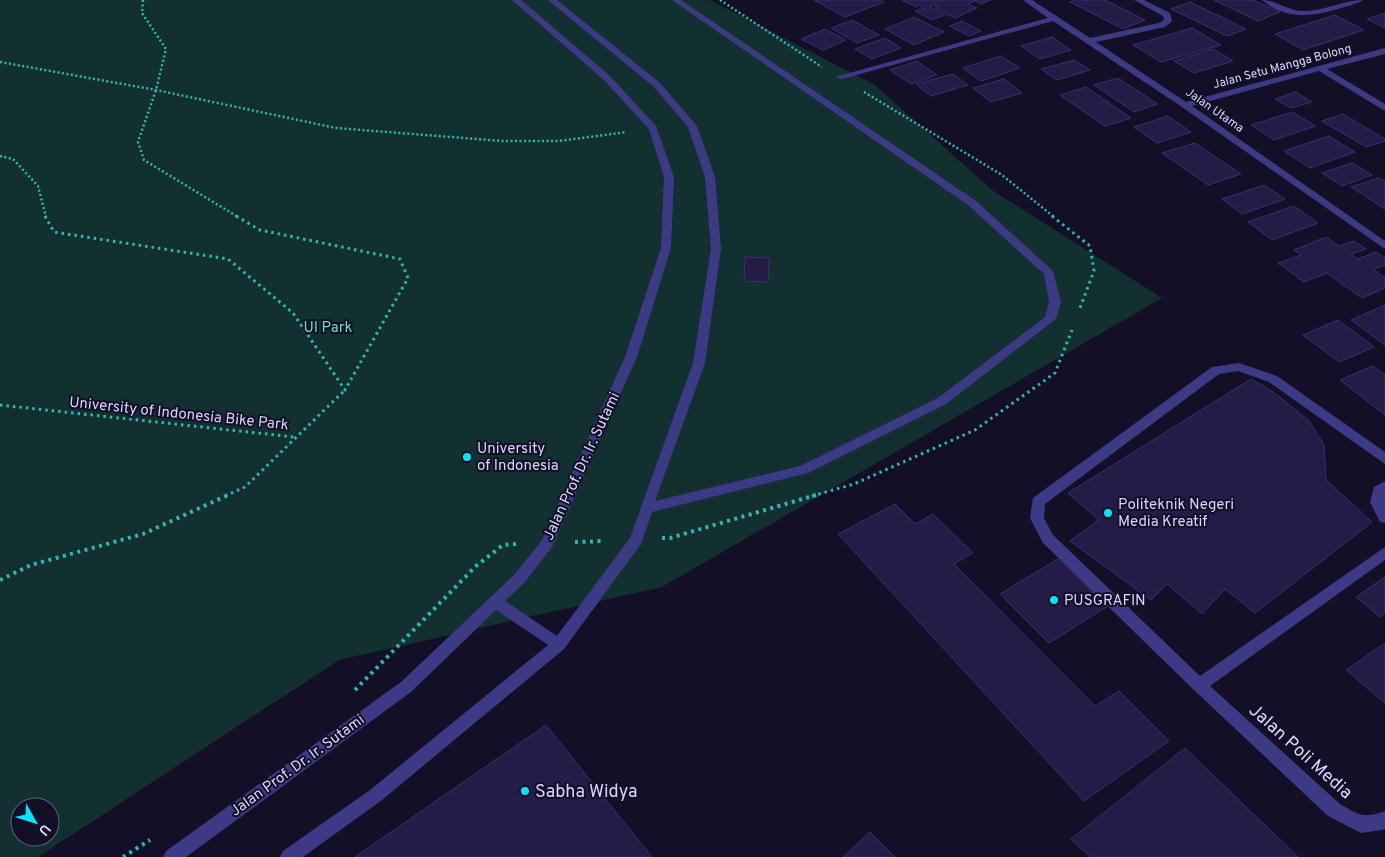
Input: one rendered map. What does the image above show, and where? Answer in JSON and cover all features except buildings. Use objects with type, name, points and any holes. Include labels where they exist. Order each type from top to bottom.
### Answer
[{"type":"street","name":"Jalan Prof. Dr. Ir. Sutami","points":[[172,857],[406,687],[520,578],[547,543],[631,357],[666,248],[669,177],[653,128],[607,78],[516,0]]},
{"type":"street","points":[[289,857],[376,795],[559,645],[636,540],[699,363],[716,249],[710,178],[692,126],[657,85],[552,0]]},
{"type":"street","points":[[646,508],[803,470],[942,401],[1050,319],[1055,302],[1049,273],[972,202],[676,0]]},
{"type":"street","name":"Jalan Utama","points":[[1026,0],[1185,104],[1385,246]]},
{"type":"street","points":[[1090,41],[1162,25],[1168,21],[1167,15],[1138,0]]},
{"type":"street","points":[[1266,0],[1302,14],[1313,13],[1359,0]]},
{"type":"street","points":[[838,77],[1056,18]]},
{"type":"street","name":"Jalan Setu Mangga Bolong","points":[[1185,104],[1385,51]]},
{"type":"street","points":[[1321,69],[1385,108]]},
{"type":"street","name":"Jalan Poli Media","points":[[1385,459],[1274,379],[1239,367],[1216,370],[1038,502],[1037,518],[1048,539],[1199,685],[1334,810],[1361,825],[1382,822],[1385,819]]},
{"type":"street","points":[[1385,486],[1379,491],[1377,502],[1385,518]]},
{"type":"street","points":[[1199,685],[1385,553]]},
{"type":"street","points":[[495,602],[559,645]]},
{"type":"path","points":[[143,0],[142,13],[166,49],[156,90],[138,142],[144,160],[260,230],[400,259],[408,278],[345,390],[295,437]]},
{"type":"path","points":[[720,0],[838,77]]},
{"type":"path","points":[[0,62],[156,90],[336,128],[502,141],[559,141],[653,128]]},
{"type":"path","points":[[0,156],[13,159],[38,186],[44,213],[54,232],[228,259],[293,312],[345,390]]},
{"type":"path","name":"University of Indonesia Bike Park","points":[[0,405],[295,437]]},
{"type":"path","name":"University of Indonesia Bike Park","points":[[0,580],[31,565],[143,534],[245,487],[295,437]]},
{"type":"green space","name":"UI Park","points":[[0,0],[710,0],[875,85],[992,190],[1162,298],[662,587],[339,660],[60,843],[60,797],[10,797],[10,847],[53,847],[38,857],[0,857]]},
{"type":"place","name":"University of Indonesia","points":[[467,457]]},
{"type":"place","name":"Politeknik Negeri Media Kreatif","points":[[1108,513]]},
{"type":"place","name":"PUSGRAFIN","points":[[1054,600]]},
{"type":"place","name":"Sabha Widya","points":[[525,791]]}]
